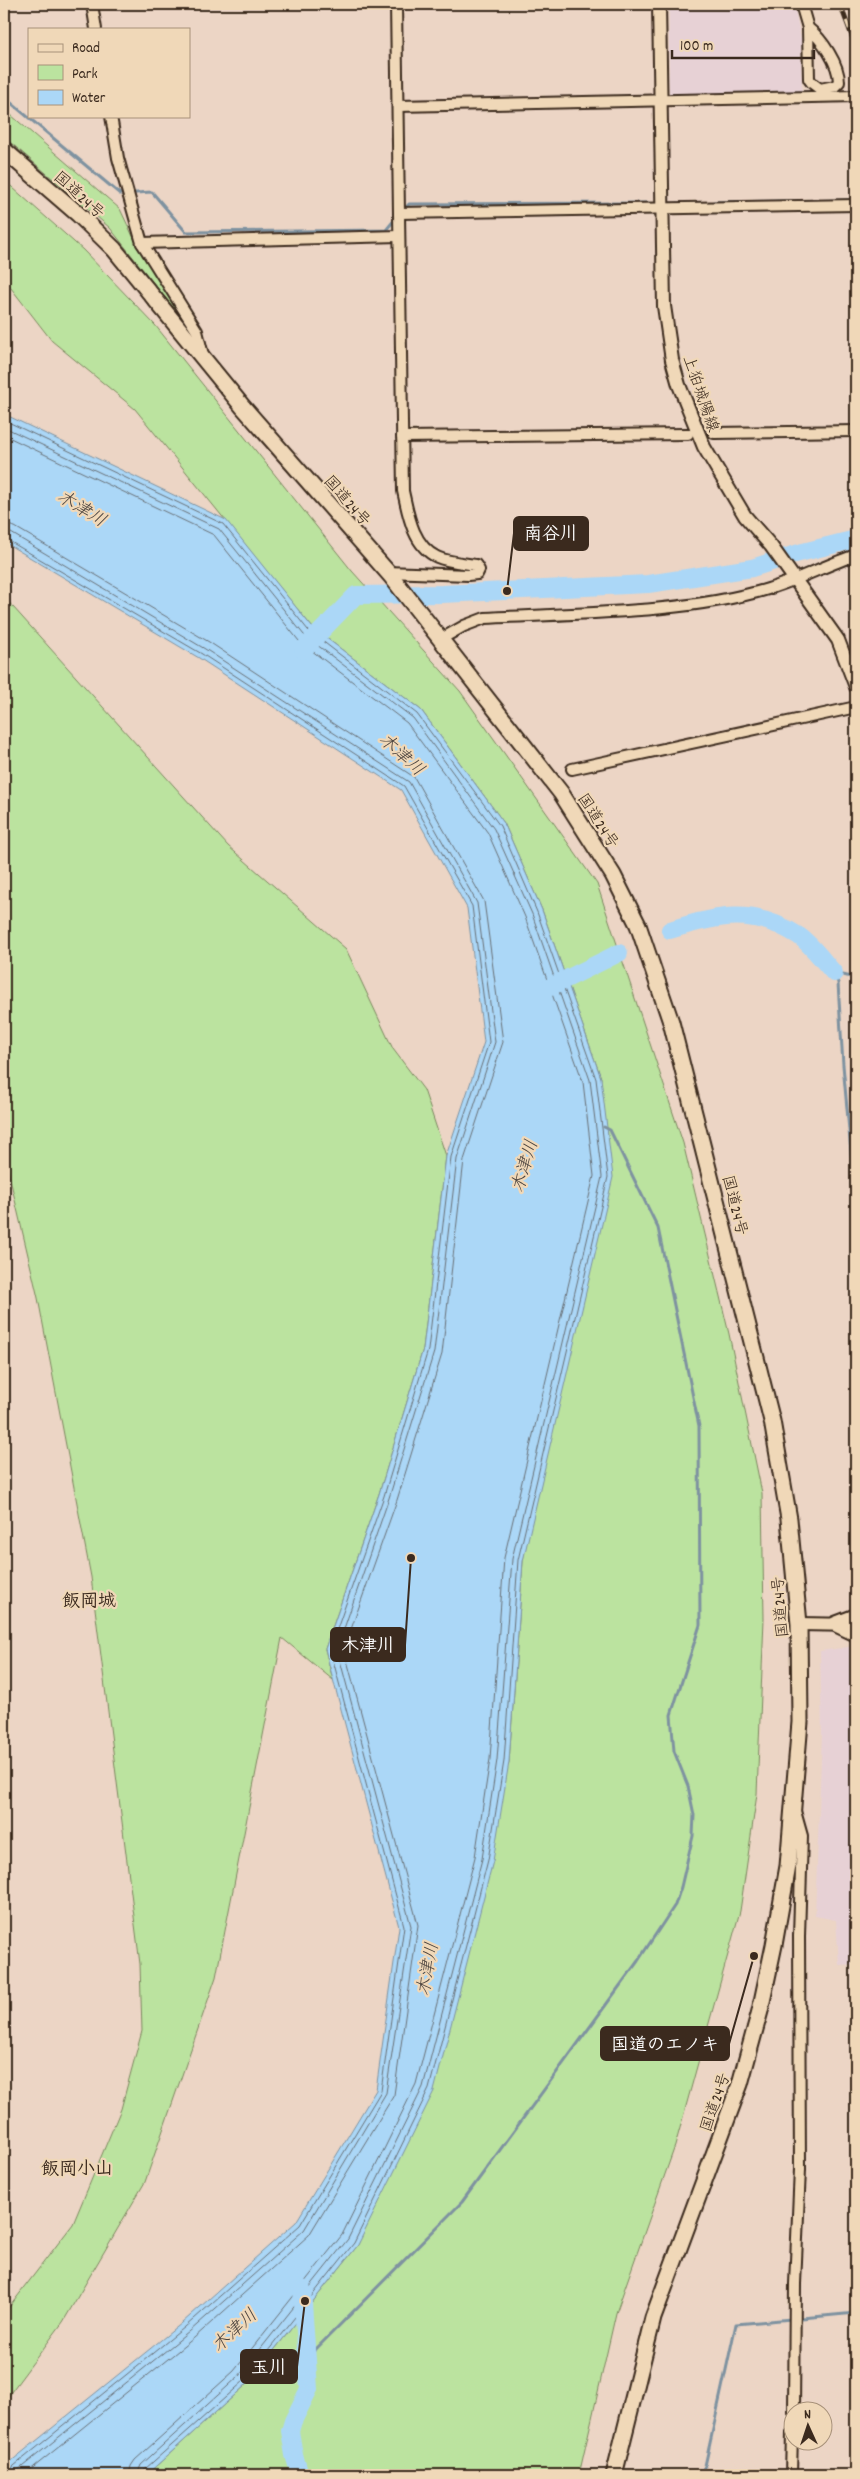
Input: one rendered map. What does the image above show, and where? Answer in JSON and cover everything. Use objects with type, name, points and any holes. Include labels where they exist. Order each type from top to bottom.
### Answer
[{"type":"highway","name":"国道24号","points":[[4,150],[78,214],[114,250],[204,357],[243,407],[389,574],[561,793],[613,875],[638,925],[671,1022],[772,1421],[789,1519],[799,1624],[800,1722],[788,1866],[774,1945],[740,2084],[653,2318],[614,2475]]},
{"type":"main road","name":"上狛城陽線","points":[[659,4],[664,306],[670,350],[679,385],[712,461],[745,516],[771,546],[838,640],[856,687]]},
{"type":"main road","points":[[832,1624],[856,1615]]},
{"type":"main road","points":[[799,1624],[856,1625]]},
{"type":"main road","points":[[832,1624],[856,1635]]},
{"type":"street","points":[[92,4],[96,28]]},
{"type":"street","points":[[389,574],[477,574],[479,570],[476,565],[437,557],[423,545],[410,523],[403,491],[396,4]]},
{"type":"street","points":[[801,4],[808,28],[808,68],[812,83],[820,89],[835,86],[839,82],[838,70],[816,34],[808,28]]},
{"type":"street","points":[[398,106],[856,96]]},
{"type":"street","points":[[111,118],[118,158],[142,243],[197,331],[204,357]]},
{"type":"street","points":[[399,213],[856,205]]},
{"type":"street","points":[[142,243],[400,236]]},
{"type":"street","points":[[714,433],[856,430]]},
{"type":"street","points":[[402,437],[688,434]]},
{"type":"street","points":[[441,639],[464,626],[485,618],[646,608],[708,602],[768,589],[792,574],[856,555]]},
{"type":"street","points":[[572,769],[856,707]]},
{"type":"street","points":[[794,1807],[802,1836],[799,1936],[800,2169],[794,2402]]},
{"type":"street","points":[[791,2475],[792,2452]]},
{"type":"shaded area","points":[[669,4],[794,4],[801,39],[802,95],[669,98]]},
{"type":"shaded area","points":[[856,1646],[856,1964],[839,1965],[836,1920],[815,1916],[822,1734],[820,1651]]},
{"type":"green space","points":[[4,109],[120,209],[139,249],[189,328],[110,228],[4,137]]},
{"type":"green space","points":[[4,180],[83,250],[155,325],[352,571],[460,691],[597,884],[683,1143],[729,1334],[762,1493],[764,1619],[757,1794],[740,1911],[675,2146],[616,2313],[579,2475],[146,2475],[247,2384],[358,2245],[509,1762],[523,1561],[601,1078],[542,910],[504,823],[421,710],[312,627],[135,409],[52,341],[4,279]]},
{"type":"green space","points":[[4,597],[228,846],[346,949],[393,1049],[424,1090],[446,1156],[423,1349],[379,1494],[325,1649],[333,1680],[282,1638],[216,1977],[145,2182],[63,2322],[11,2392],[4,2408],[4,2314],[73,2224],[121,2109],[142,2031],[140,1964],[91,1577],[38,1298],[4,1153]]},
{"type":"water","points":[[4,414],[226,520],[312,627],[421,710],[504,823],[542,910],[601,1078],[613,1177],[523,1561],[509,1762],[493,1861],[434,2091],[358,2245],[247,2384],[146,2475],[4,2475],[4,2467],[182,2323],[296,2222],[376,2090],[399,1927],[325,1649],[379,1494],[423,1349],[446,1156],[484,1042],[467,908],[401,790],[199,658],[4,542]]},
{"type":"waterway","points":[[4,97],[28,117]]},
{"type":"waterway","points":[[29,118],[120,194],[152,192],[186,232],[386,230],[396,218]]},
{"type":"waterway","points":[[714,202],[856,200]]},
{"type":"waterway","points":[[404,210],[409,204],[648,203]]},
{"type":"waterway","points":[[303,650],[356,595],[442,594],[648,584],[752,568],[799,553],[856,539]]},
{"type":"waterway","points":[[670,930],[720,918],[735,916],[751,917],[782,927],[799,936],[813,948],[834,973]]},
{"type":"waterway","points":[[546,989],[619,953]]},
{"type":"waterway","points":[[834,973],[838,983],[843,1065],[856,1206]]},
{"type":"waterway","points":[[834,973],[856,978]]},
{"type":"waterway","points":[[308,2357],[462,2202],[638,1961],[675,1905],[681,1887],[693,1836],[694,1815],[688,1786],[674,1751],[671,1715],[700,1625],[699,1426],[658,1228],[610,1130],[604,1127]]},
{"type":"waterway","points":[[300,2475],[290,2431],[309,2389],[302,2289]]},
{"type":"waterway","points":[[703,2475],[736,2324],[856,2313]]},
{"type":"railway","points":[[840,4],[856,47]]},
{"type":"place","name":"南谷川","points":[[507,591]]},
{"type":"place","name":"木津川","points":[[411,1558]]},
{"type":"place","name":"国道のエノキ","points":[[754,1956]]},
{"type":"place","name":"玉川","points":[[305,2301]]},
{"type":"district","name":"飯岡城","points":[[89,1600]]},
{"type":"district","name":"飯岡小山","points":[[77,2168]]}]
